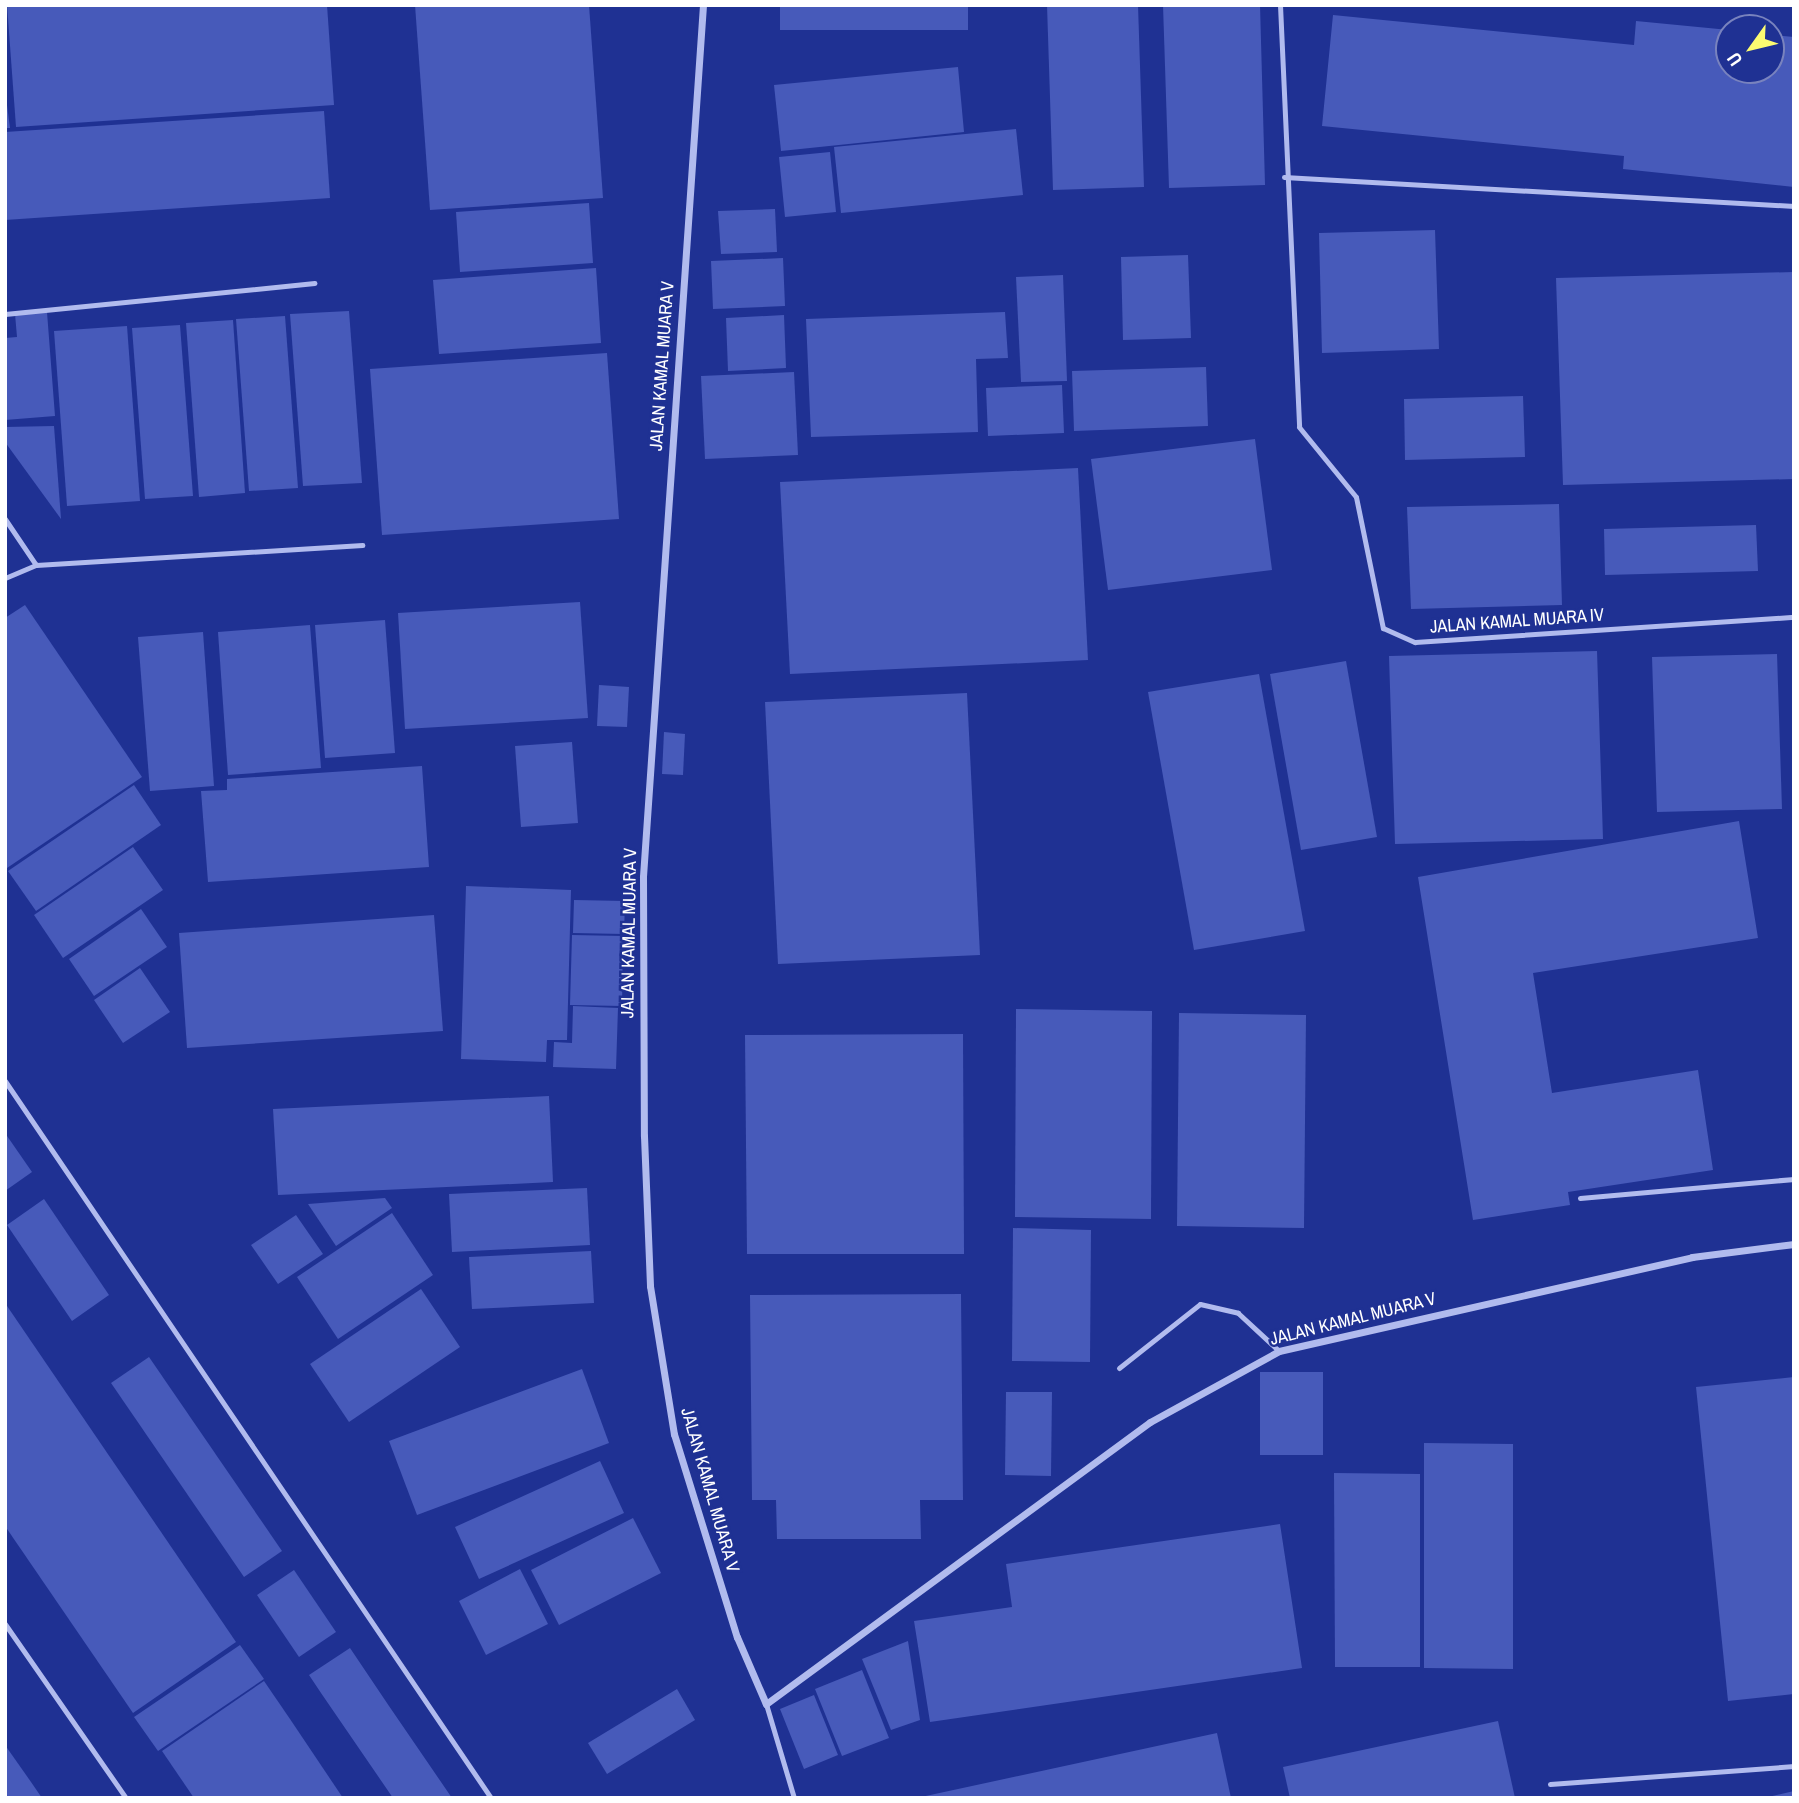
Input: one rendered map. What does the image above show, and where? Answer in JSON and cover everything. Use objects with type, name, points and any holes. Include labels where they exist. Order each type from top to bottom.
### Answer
[{"type":"street","name":"JALAN KAMAL MUARA V","points":[[703,5],[643,877],[644,1136],[650,1286],[674,1434],[737,1637],[766,1703],[1150,1422],[1279,1351],[1692,1257],[1794,1244]]},
{"type":"lane","points":[[1280,5],[1284,177],[1794,206]]},
{"type":"lane","name":"JALAN KAMAL MUARA IV","points":[[1284,177],[1300,428],[1356,497],[1383,628],[1415,642],[1794,617]]},
{"type":"lane","points":[[5,314],[314,283]]},
{"type":"lane","points":[[5,519],[36,565]]},
{"type":"lane","points":[[5,578],[36,565],[362,545]]},
{"type":"lane","points":[[5,1081],[491,1798]]},
{"type":"lane","points":[[1580,1198],[1794,1179]]},
{"type":"lane","points":[[1119,1368],[1200,1304],[1238,1313],[1279,1351]]},
{"type":"lane","points":[[5,1624],[126,1798]]},
{"type":"lane","points":[[766,1703],[794,1798]]},
{"type":"lane","points":[[1550,1784],[1794,1766]]},
{"type":"building","points":[[7,5],[327,5],[334,105],[16,127]]},
{"type":"building","points":[[415,5],[589,5],[603,198],[430,210]]},
{"type":"building","points":[[780,5],[968,5],[968,30],[780,30]]},
{"type":"building","points":[[1047,5],[1138,5],[1144,187],[1053,190]]},
{"type":"building","points":[[1163,5],[1260,5],[1265,185],[1169,188]]},
{"type":"building","points":[[1333,15],[1634,45],[1636,21],[1715,29],[1715,84],[1785,84],[1785,36],[1794,37],[1794,187],[1623,169],[1624,156],[1322,126]]},
{"type":"building","points":[[958,67],[964,132],[781,151],[774,85]]},
{"type":"building","points":[[5,90],[10,128],[5,128]]},
{"type":"building","points":[[324,111],[330,198],[5,220],[5,132]]},
{"type":"building","points":[[1016,129],[1023,195],[841,213],[834,147]]},
{"type":"building","points":[[830,152],[836,212],[785,217],[779,157]]},
{"type":"building","points":[[589,203],[593,263],[460,272],[456,212]]},
{"type":"building","points":[[775,209],[777,252],[721,254],[718,211]]},
{"type":"building","points":[[1435,230],[1439,349],[1322,353],[1319,233]]},
{"type":"building","points":[[1188,255],[1191,338],[1123,340],[1121,257]]},
{"type":"building","points":[[783,258],[785,306],[713,309],[711,261]]},
{"type":"building","points":[[596,268],[601,343],[439,354],[433,280]]},
{"type":"building","points":[[1794,272],[1794,479],[1563,485],[1556,278]]},
{"type":"building","points":[[1063,275],[1067,381],[1021,382],[1016,277]]},
{"type":"building","points":[[349,311],[362,483],[303,486],[290,314]]},
{"type":"building","points":[[47,312],[55,416],[5,420],[5,338],[17,337],[15,314]]},
{"type":"building","points":[[1005,312],[1008,358],[976,359],[978,432],[811,437],[806,319]]},
{"type":"building","points":[[784,315],[786,368],[728,371],[726,318]]},
{"type":"building","points":[[285,316],[298,488],[249,491],[236,319]]},
{"type":"building","points":[[233,320],[245,493],[199,497],[186,323]]},
{"type":"building","points":[[180,325],[193,496],[145,499],[132,328]]},
{"type":"building","points":[[127,326],[140,501],[67,506],[54,331]]},
{"type":"building","points":[[607,353],[619,519],[382,535],[370,369]]},
{"type":"building","points":[[1206,367],[1208,426],[1074,431],[1072,371]]},
{"type":"building","points":[[794,372],[798,455],[705,459],[701,376]]},
{"type":"building","points":[[1062,385],[1064,433],[988,436],[986,388]]},
{"type":"building","points":[[1523,396],[1525,457],[1405,460],[1404,399]]},
{"type":"building","points":[[54,426],[61,519],[5,442],[5,427]]},
{"type":"building","points":[[1255,439],[1272,570],[1108,590],[1091,459]]},
{"type":"building","points":[[1078,468],[1088,660],[790,674],[780,482]]},
{"type":"building","points":[[1559,504],[1562,605],[1411,609],[1407,507]]},
{"type":"building","points":[[1756,525],[1758,571],[1605,575],[1604,529]]},
{"type":"building","points":[[580,602],[588,718],[405,729],[398,613]]},
{"type":"building","points":[[25,605],[142,777],[7,868],[5,618]]},
{"type":"building","points":[[385,620],[395,753],[325,758],[315,625]]},
{"type":"building","points":[[310,625],[321,768],[228,775],[218,632]]},
{"type":"building","points":[[203,632],[214,786],[150,791],[138,637]]},
{"type":"building","points":[[1597,651],[1603,839],[1395,844],[1389,656]]},
{"type":"building","points":[[1777,654],[1782,809],[1657,812],[1652,657]]},
{"type":"building","points":[[1346,661],[1377,837],[1301,850],[1270,674]]},
{"type":"building","points":[[1259,674],[1305,931],[1194,950],[1148,692]]},
{"type":"building","points":[[599,685],[629,687],[627,727],[597,726]]},
{"type":"building","points":[[967,693],[980,955],[778,964],[765,702]]},
{"type":"building","points":[[664,732],[685,734],[683,775],[662,774]]},
{"type":"building","points":[[572,742],[578,823],[521,827],[515,746]]},
{"type":"building","points":[[422,766],[429,867],[208,882],[201,791],[227,790],[227,779]]},
{"type":"building","points":[[134,785],[161,825],[36,911],[8,871]]},
{"type":"building","points":[[1739,821],[1758,938],[1533,973],[1552,1093],[1698,1070],[1713,1170],[1568,1192],[1570,1205],[1473,1220],[1418,877]]},
{"type":"building","points":[[133,847],[163,890],[63,958],[34,915]]},
{"type":"building","points":[[466,886],[571,890],[567,1040],[547,1040],[546,1062],[461,1059]]},
{"type":"building","points":[[574,900],[625,901],[624,934],[573,933]]},
{"type":"building","points":[[141,909],[167,947],[94,996],[69,959]]},
{"type":"building","points":[[434,915],[443,1031],[187,1048],[179,933]]},
{"type":"building","points":[[572,935],[623,936],[622,1006],[570,1005]]},
{"type":"building","points":[[140,968],[170,1012],[123,1043],[94,1000]]},
{"type":"building","points":[[573,1006],[618,1008],[616,1069],[553,1067],[554,1042],[572,1043]]},
{"type":"building","points":[[1016,1009],[1152,1011],[1151,1219],[1015,1217]]},
{"type":"building","points":[[1179,1013],[1306,1015],[1304,1228],[1177,1226]]},
{"type":"building","points":[[963,1034],[964,1254],[747,1254],[745,1035]]},
{"type":"building","points":[[549,1096],[553,1182],[278,1195],[273,1109]]},
{"type":"building","points":[[5,1133],[32,1172],[5,1191]]},
{"type":"building","points":[[587,1188],[590,1245],[452,1252],[449,1194]]},
{"type":"building","points":[[385,1198],[392,1208],[336,1246],[308,1204]]},
{"type":"building","points":[[44,1199],[109,1295],[72,1321],[7,1225]]},
{"type":"building","points":[[392,1213],[433,1275],[338,1339],[297,1277]]},
{"type":"building","points":[[296,1215],[323,1254],[278,1284],[251,1245]]},
{"type":"building","points":[[1013,1228],[1091,1230],[1090,1362],[1012,1361]]},
{"type":"building","points":[[591,1251],[594,1303],[472,1309],[469,1257]]},
{"type":"building","points":[[421,1289],[460,1347],[349,1422],[310,1364]]},
{"type":"building","points":[[961,1294],[963,1500],[920,1500],[921,1539],[777,1539],[776,1500],[752,1500],[750,1295]]},
{"type":"building","points":[[5,1303],[236,1642],[133,1713],[5,1526]]},
{"type":"building","points":[[149,1357],[282,1551],[244,1577],[111,1383]]},
{"type":"building","points":[[582,1369],[609,1443],[417,1515],[389,1441]]},
{"type":"building","points":[[1260,1372],[1323,1372],[1323,1455],[1260,1455]]},
{"type":"building","points":[[1794,1377],[1794,1694],[1728,1701],[1696,1387]]},
{"type":"building","points":[[1006,1392],[1052,1392],[1051,1476],[1005,1475]]},
{"type":"building","points":[[1424,1443],[1513,1444],[1513,1669],[1424,1668]]},
{"type":"building","points":[[600,1461],[624,1513],[479,1579],[455,1527]]},
{"type":"building","points":[[1334,1473],[1420,1474],[1420,1667],[1335,1667]]},
{"type":"building","points":[[633,1518],[661,1573],[559,1625],[531,1570]]},
{"type":"building","points":[[1280,1524],[1302,1668],[930,1722],[914,1621],[1012,1607],[1006,1564]]},
{"type":"building","points":[[520,1569],[548,1624],[486,1655],[459,1601]]},
{"type":"building","points":[[294,1570],[336,1632],[299,1657],[257,1595]]},
{"type":"building","points":[[908,1641],[920,1720],[891,1730],[862,1659]]},
{"type":"building","points":[[240,1645],[264,1679],[158,1751],[134,1717]]},
{"type":"building","points":[[350,1648],[452,1798],[393,1798],[321,1693],[309,1675]]},
{"type":"building","points":[[862,1670],[889,1738],[842,1756],[815,1689]]},
{"type":"building","points":[[264,1681],[343,1798],[194,1798],[162,1751]]},
{"type":"building","points":[[677,1689],[695,1720],[607,1774],[588,1743]]},
{"type":"building","points":[[814,1695],[838,1755],[804,1769],[780,1709]]},
{"type":"building","points":[[1498,1721],[1515,1798],[1290,1798],[1283,1767]]},
{"type":"building","points":[[1217,1733],[1231,1798],[921,1797]]},
{"type":"building","points":[[5,1745],[31,1782],[42,1798],[5,1798]]},
{"type":"building","points":[[1794,1791],[1794,1798],[1768,1798],[1768,1797]]}]
